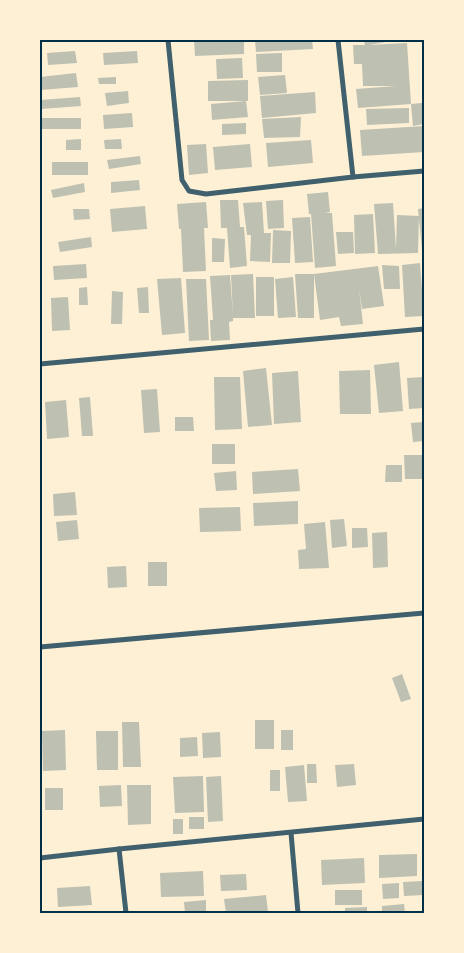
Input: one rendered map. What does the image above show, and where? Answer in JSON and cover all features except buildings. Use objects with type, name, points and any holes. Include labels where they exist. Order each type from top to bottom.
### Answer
[{"type":"street","points":[[168,40],[182,180],[189,191],[206,194],[424,171]]},
{"type":"street","points":[[338,40],[353,177]]},
{"type":"street","points":[[40,364],[424,329]]},
{"type":"street","points":[[40,647],[424,613]]},
{"type":"street","points":[[40,858],[424,819]]},
{"type":"street","points":[[291,833],[298,913]]},
{"type":"street","points":[[119,849],[126,913]]}]
